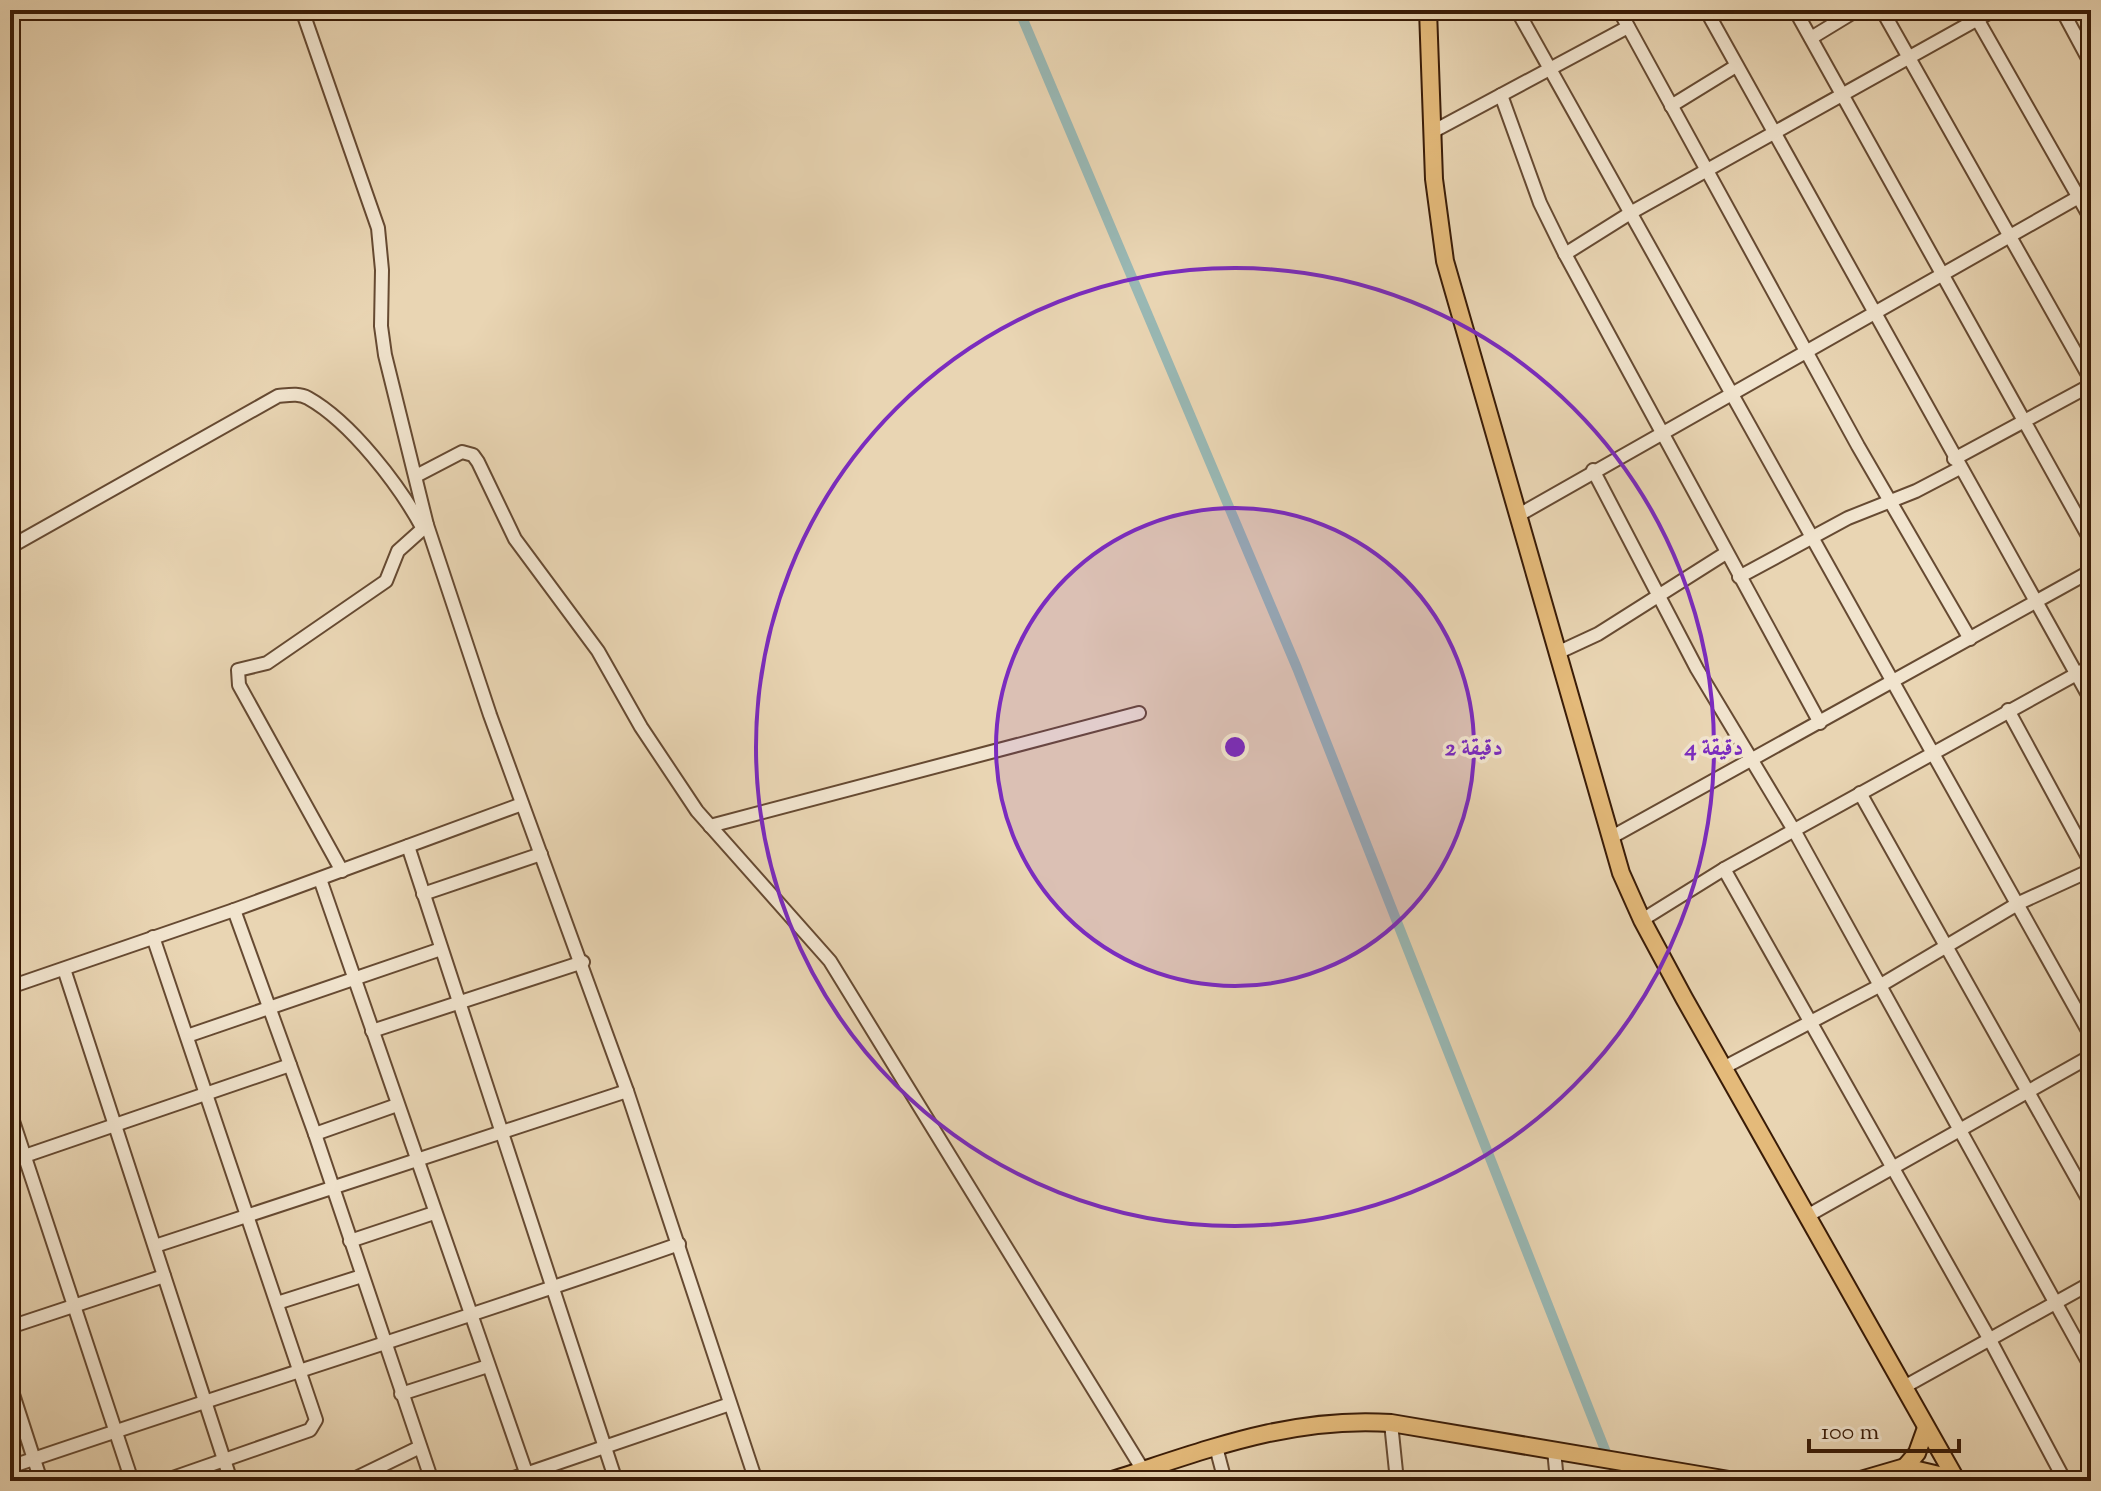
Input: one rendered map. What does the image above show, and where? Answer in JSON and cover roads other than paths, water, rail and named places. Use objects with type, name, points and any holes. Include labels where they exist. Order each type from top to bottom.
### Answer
[{"type":"main road","points":[[1428,10],[1432,132],[1445,261],[1610,838],[1642,920],[1956,1480]]},
{"type":"main road","points":[[1109,1481],[1144,1476],[1216,1447],[1303,1424],[1355,1421],[1391,1423],[1735,1481]]},
{"type":"main road","points":[[1905,1467],[1917,1453],[1926,1428]]},
{"type":"main road","points":[[1857,1481],[1905,1467],[1956,1480]]},
{"type":"street","points":[[302,10],[378,228],[382,270],[381,326],[425,527],[522,804],[583,962],[756,1481]]},
{"type":"street","points":[[1517,10],[1733,391],[2091,1036]]},
{"type":"street","points":[[1619,10],[1806,352],[1970,639]]},
{"type":"street","points":[[1706,10],[2091,700]]},
{"type":"street","points":[[1795,10],[2091,541]]},
{"type":"street","points":[[1811,38],[1857,10]]},
{"type":"street","points":[[1739,577],[1957,464],[2023,420],[2091,382],[2011,234],[1882,10]]},
{"type":"street","points":[[1565,254],[1632,212],[1911,57],[1975,15],[1994,10]]},
{"type":"street","points":[[2062,10],[2091,64]]},
{"type":"street","points":[[1975,15],[2091,219]]},
{"type":"street","points":[[1432,132],[1628,27]]},
{"type":"street","points":[[1671,106],[1736,66]]},
{"type":"street","points":[[1501,95],[1540,203],[1565,254],[1660,434],[1820,723]]},
{"type":"street","points":[[1517,516],[1593,470],[2091,190]]},
{"type":"street","points":[[10,547],[278,396],[289,395],[308,398],[343,425],[408,502],[425,527]]},
{"type":"street","points":[[416,476],[462,452],[473,455],[515,539],[598,651],[660,758],[710,826],[830,961],[1144,1476]]},
{"type":"street","points":[[1593,470],[1659,596],[1881,985],[2091,1367]]},
{"type":"street","points":[[342,871],[237,677],[241,668],[267,663],[386,581],[398,551],[425,527]]},
{"type":"street","points":[[1557,653],[1598,634],[1726,553]]},
{"type":"street","points":[[1610,838],[2091,571]]},
{"type":"street","points":[[1642,920],[1724,869],[1795,832],[1933,750],[2091,666]]},
{"type":"street","points":[[2008,710],[2091,863]]},
{"type":"street","points":[[710,826],[1139,713]]},
{"type":"street","points":[[1860,793],[2091,1204]]},
{"type":"street","points":[[10,987],[234,910],[522,804]]},
{"type":"street","points":[[408,846],[616,1481]]},
{"type":"street","points":[[423,894],[541,854]]},
{"type":"street","points":[[1724,869],[1990,1340],[2065,1481]]},
{"type":"street","points":[[1723,1068],[1881,985],[2019,903],[2091,870]]},
{"type":"street","points":[[320,879],[415,1160],[528,1477]]},
{"type":"street","points":[[234,910],[315,1134],[383,1344],[432,1481]]},
{"type":"street","points":[[153,937],[314,1408],[314,1426],[164,1481]]},
{"type":"street","points":[[187,1036],[441,949]]},
{"type":"street","points":[[372,1031],[583,962]]},
{"type":"street","points":[[64,969],[231,1481]]},
{"type":"street","points":[[1807,1216],[2091,1056]]},
{"type":"street","points":[[10,1161],[290,1065]]},
{"type":"street","points":[[155,1246],[627,1091]]},
{"type":"street","points":[[315,1134],[397,1105]]},
{"type":"street","points":[[10,1112],[131,1478],[111,1481]]},
{"type":"street","points":[[350,1241],[434,1213]]},
{"type":"street","points":[[10,1467],[116,1433],[203,1400],[554,1288],[679,1244]]},
{"type":"street","points":[[10,1327],[73,1309],[164,1276]]},
{"type":"street","points":[[277,1303],[362,1276]]},
{"type":"street","points":[[1904,1387],[2091,1283]]},
{"type":"street","points":[[401,1394],[488,1366]]},
{"type":"street","points":[[10,1385],[41,1481]]},
{"type":"street","points":[[505,1481],[528,1477],[730,1404]]},
{"type":"street","points":[[1391,1423],[1397,1481]]},
{"type":"street","points":[[350,1481],[420,1447]]},
{"type":"street","points":[[1216,1447],[1225,1481]]},
{"type":"street","points":[[1554,1450],[1557,1481]]},
{"type":"street","points":[[2082,1481],[2091,1476]]},
{"type":"waterway","points":[[1019,10],[1297,668],[1609,1460],[1623,1481]]}]
